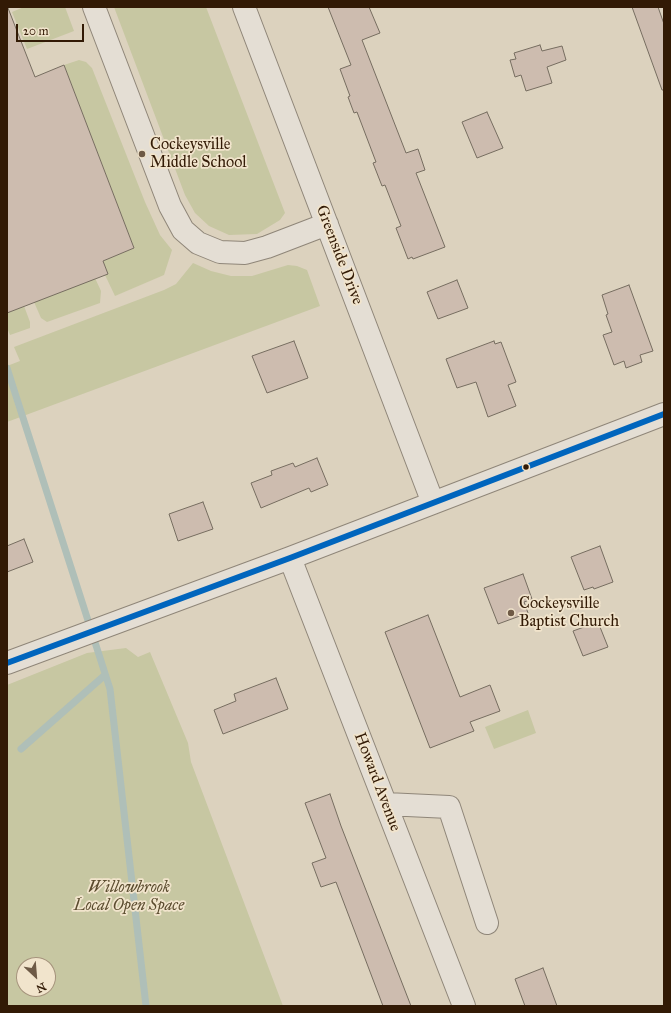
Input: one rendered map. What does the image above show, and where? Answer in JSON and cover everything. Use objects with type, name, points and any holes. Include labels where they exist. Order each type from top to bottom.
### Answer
[{"type":"street","points":[[94,7],[170,206],[183,230],[198,243],[220,252],[245,253],[267,247],[327,224]]},
{"type":"street","name":"Greenside Drive","points":[[244,7],[433,503]]},
{"type":"street","points":[[7,663],[290,558],[664,414]]},
{"type":"street","name":"Howard Avenue","points":[[290,558],[464,1006]]},
{"type":"street","points":[[386,804],[449,807],[487,923]]},
{"type":"green space","points":[[24,7],[65,7],[74,31],[27,49],[12,12]]},
{"type":"green space","points":[[114,7],[206,7],[285,213],[280,220],[257,234],[229,235],[209,226],[195,213],[185,195]]},
{"type":"green space","points":[[79,60],[86,62],[92,68],[145,202],[160,235],[172,250],[164,275],[115,296],[105,275],[108,274],[103,261],[134,248],[64,65]]},
{"type":"green space","points":[[193,263],[211,271],[231,276],[252,276],[288,265],[297,266],[307,270],[320,306],[7,422],[7,366],[20,361],[14,347],[164,290],[176,284]]},
{"type":"green space","points":[[95,278],[101,291],[100,303],[47,322],[41,318],[34,302]]},
{"type":"green space","points":[[24,306],[30,322],[30,328],[10,335],[7,328],[7,313]]},
{"type":"green space","name":"Willowbrook Local Open Space","points":[[126,648],[138,657],[150,652],[188,743],[191,762],[283,1006],[7,1006],[7,685],[87,653]]},
{"type":"green space","points":[[528,710],[536,733],[494,749],[485,727]]},
{"type":"building","points":[[328,7],[369,7],[380,33],[362,40],[406,153],[418,149],[425,170],[416,173],[445,247],[413,259],[412,257],[408,259],[396,228],[401,226],[385,185],[382,186],[373,163],[376,162],[357,112],[354,113],[348,97],[350,96],[340,69],[351,65]]},
{"type":"building","points":[[632,7],[658,7],[664,24],[664,90],[662,90]]},
{"type":"building","name":"Cockeysville Middle School","points":[[8,8],[35,77],[64,65],[134,248],[103,261],[108,274],[7,313],[7,9]]},
{"type":"building","points":[[540,45],[542,51],[562,46],[566,60],[547,67],[552,83],[526,91],[521,75],[515,77],[510,60],[516,59],[514,53]]},
{"type":"building","points":[[487,112],[503,148],[477,158],[462,122]]},
{"type":"building","points":[[457,280],[468,308],[438,319],[427,292]]},
{"type":"building","points":[[629,285],[653,351],[640,355],[642,362],[626,368],[624,361],[614,365],[603,335],[612,332],[606,315],[608,314],[602,295]]},
{"type":"building","points":[[294,341],[308,378],[267,393],[252,356]]},
{"type":"building","points":[[494,341],[495,344],[501,342],[516,382],[508,385],[516,406],[488,417],[476,382],[457,388],[446,359]]},
{"type":"building","points":[[317,458],[328,485],[311,492],[309,488],[261,508],[251,483],[272,475],[271,471],[293,463],[295,467]]},
{"type":"building","points":[[203,502],[213,529],[178,541],[169,514]]},
{"type":"building","points":[[24,539],[33,562],[7,572],[7,546]]},
{"type":"building","points":[[600,546],[613,582],[594,589],[593,587],[584,590],[571,557]]},
{"type":"building","name":"Cockeysville Baptist Church","points":[[523,574],[532,599],[524,602],[528,613],[498,624],[484,588]]},
{"type":"building","points":[[428,615],[460,697],[490,685],[500,711],[470,722],[474,731],[430,748],[385,632]]},
{"type":"building","points":[[598,622],[608,647],[583,656],[573,631]]},
{"type":"building","points":[[276,678],[288,709],[223,734],[214,710],[236,701],[234,694]]},
{"type":"building","points":[[330,794],[411,1006],[383,1006],[336,882],[321,887],[312,863],[326,858],[305,803]]},
{"type":"building","points":[[543,968],[557,1006],[525,1006],[515,979]]},
{"type":"waterway","points":[[7,368],[110,689],[146,1006]]},
{"type":"waterway","points":[[21,749],[105,675]]},
{"type":"transit line","points":[[7,663],[290,558],[664,414]]},
{"type":"place","name":"Cockeysville Middle School","points":[[142,154]]},
{"type":"place","name":"Cockeysville Baptist Church","points":[[511,613]]}]
